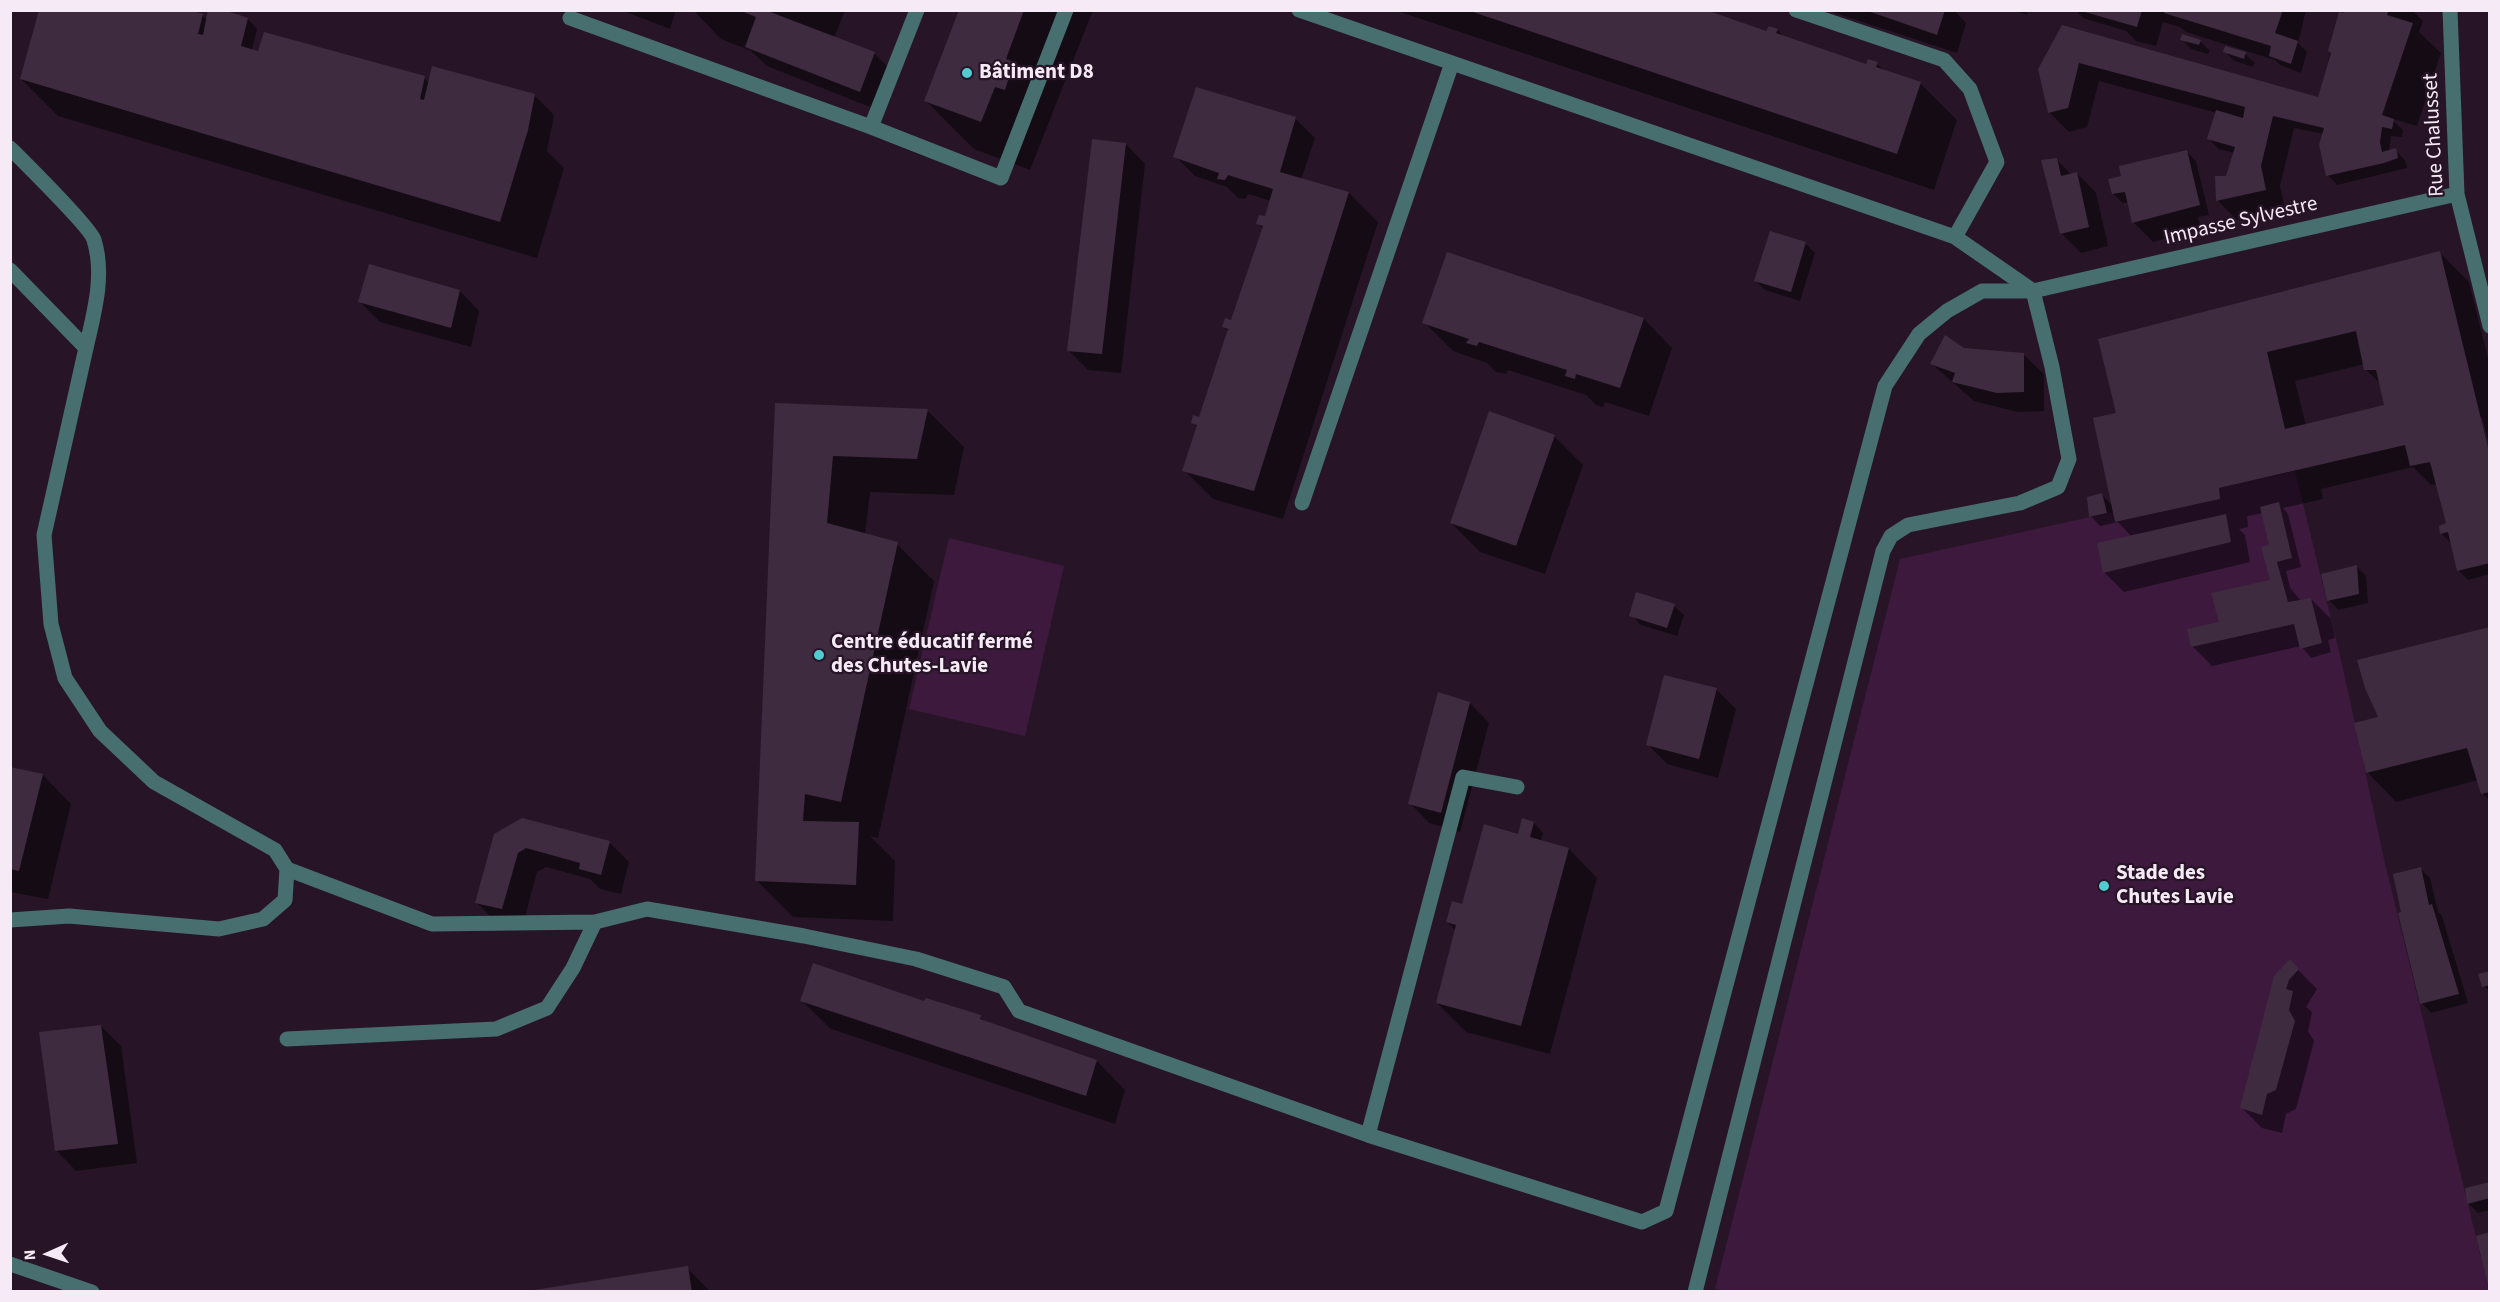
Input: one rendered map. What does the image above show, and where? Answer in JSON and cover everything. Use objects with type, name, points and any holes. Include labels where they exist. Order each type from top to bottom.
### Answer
[{"type":"street","points":[[872,127],[917,10]]},
{"type":"street","points":[[570,18],[872,127],[1001,178],[1066,10]]},
{"type":"street","points":[[1299,10],[1955,237],[2033,291],[2052,367],[2069,459],[2058,488],[2020,504],[1908,525],[1891,536],[1883,551],[1695,1292]]},
{"type":"street","points":[[1796,10],[1944,60],[1970,89],[1997,162],[1955,237]]},
{"type":"street","name":"Rue Chalusset","points":[[2450,10],[2457,194],[2490,326]]},
{"type":"street","points":[[1302,503],[1452,63]]},
{"type":"street","points":[[10,148],[94,237],[98,266],[98,296],[44,535],[51,624],[65,678],[100,731],[154,782],[275,850],[287,869],[285,900],[263,919],[219,929],[69,916],[10,920]]},
{"type":"street","name":"Impasse Sylvestre","points":[[1368,1135],[1642,1222],[1666,1211],[1885,386],[1919,334],[1947,311],[1982,291],[2033,291],[2457,194]]},
{"type":"street","points":[[10,270],[86,348]]},
{"type":"street","points":[[287,869],[432,924],[595,922],[647,909],[804,936],[916,959],[1004,987],[1019,1011],[1368,1135],[1463,777],[1517,787]]},
{"type":"street","points":[[287,1039],[496,1029],[547,1008],[573,968],[595,922]]},
{"type":"street","points":[[10,1264],[92,1292]]},
{"type":"shaded area","name":"Stade des Chutes Lavie","points":[[2295,471],[2342,664],[2384,859],[2489,1291],[1727,1292],[1715,1289],[1900,559],[2113,512],[2116,522],[2219,499],[2219,488]]},
{"type":"shaded area","points":[[949,538],[1064,566],[1025,736],[909,709]]},
{"type":"building","points":[[39,10],[190,10],[203,14],[198,34],[203,35],[208,10],[224,10],[248,18],[241,46],[258,51],[264,32],[425,76],[420,99],[424,100],[432,66],[535,94],[528,130],[500,222],[20,79]]},
{"type":"building","points":[[739,10],[765,10],[875,52],[860,92],[745,47],[756,17]]},
{"type":"building","name":"Bâtiment D8","points":[[959,10],[1024,10],[1006,59],[1014,62],[1005,90],[995,87],[981,122],[924,101]]},
{"type":"building","points":[[1467,10],[1706,10],[1766,31],[1769,26],[1778,29],[1776,33],[1866,64],[1868,59],[1878,62],[1876,67],[1921,82],[1897,154]]},
{"type":"building","points":[[1865,10],[1945,10],[1937,35]]},
{"type":"building","points":[[2078,10],[2142,10],[2137,27]]},
{"type":"building","points":[[2165,10],[2283,10],[2275,33],[2298,41],[2291,64],[2269,56],[2271,46],[2164,13]]},
{"type":"building","points":[[2344,10],[2389,10],[2387,15],[2413,23],[2382,115],[2394,119],[2392,129],[2382,127],[2380,142],[2382,152],[2396,148],[2398,158],[2384,163],[2326,176],[2319,145],[2324,128],[2273,116],[2261,166],[2266,190],[2216,201],[2215,176],[2226,176],[2235,147],[2207,139],[2216,110],[2243,118],[2245,107],[2079,63],[2068,108],[2048,113],[2038,69],[2062,25],[2318,97],[2331,53],[2328,51],[2339,12],[2344,13]]},
{"type":"building","points":[[2182,34],[2201,40],[2199,45],[2180,40]]},
{"type":"building","points":[[2225,46],[2246,52],[2244,59],[2223,52]]},
{"type":"building","points":[[1196,87],[1296,117],[1280,172],[1349,192],[1254,491],[1182,471],[1197,425],[1191,423],[1193,415],[1199,417],[1228,329],[1222,327],[1225,318],[1231,320],[1263,226],[1256,224],[1259,215],[1265,216],[1273,189],[1228,175],[1225,180],[1217,179],[1219,173],[1173,157]]},
{"type":"building","points":[[1092,139],[1126,143],[1102,354],[1067,351]]},
{"type":"building","points":[[2187,150],[2200,205],[2132,223],[2125,192],[2112,194],[2108,179],[2121,176],[2119,166]]},
{"type":"building","points":[[2057,158],[2061,176],[2077,172],[2089,227],[2060,234],[2041,160]]},
{"type":"building","points":[[1770,231],[1806,242],[1791,292],[1754,281]]},
{"type":"building","points":[[2440,251],[2490,456],[2490,563],[2457,571],[2448,532],[2440,534],[2439,526],[2446,523],[2430,462],[2410,466],[2405,445],[2219,488],[2220,499],[2115,522],[2093,418],[2116,413],[2098,339]],"holes":[[[2356,331],[2364,370],[2376,370],[2384,405],[2285,429],[2267,352]]]},
{"type":"building","points":[[1447,252],[1644,318],[1620,388],[1576,374],[1575,379],[1565,376],[1567,370],[1479,342],[1477,346],[1466,343],[1469,339],[1422,323]]},
{"type":"building","points":[[369,264],[460,290],[451,328],[358,302]]},
{"type":"building","points":[[1945,335],[1964,348],[2024,353],[2024,392],[1997,393],[1952,382],[1955,373],[1930,364]]},
{"type":"building","name":"Centre éducatif fermé des Chutes-Lavie","points":[[775,403],[928,409],[917,459],[833,456],[827,523],[898,542],[841,802],[805,794],[803,821],[859,822],[856,885],[755,881]]},
{"type":"building","points":[[1489,411],[1555,435],[1516,546],[1450,523]]},
{"type":"building","points":[[2102,493],[2107,513],[2089,517],[2087,497]]},
{"type":"building","points":[[2279,502],[2292,558],[2277,562],[2288,602],[2311,598],[2322,643],[2300,649],[2294,624],[2191,647],[2187,629],[2219,622],[2211,593],[2270,580],[2261,547],[2269,545],[2260,507]]},
{"type":"building","points":[[2226,514],[2231,542],[2103,573],[2097,543]]},
{"type":"building","points":[[2357,565],[2359,594],[2327,601],[2321,574]]},
{"type":"building","points":[[1636,592],[1675,604],[1667,628],[1629,616]]},
{"type":"building","points":[[2490,627],[2490,792],[2481,794],[2467,748],[2366,773],[2354,723],[2378,717],[2365,688],[2357,660]]},
{"type":"building","points":[[1664,675],[1717,688],[1699,759],[1646,745]]},
{"type":"building","points":[[1438,692],[1470,702],[1441,813],[1408,804]]},
{"type":"building","points":[[10,767],[43,774],[19,871],[10,869]]},
{"type":"building","points":[[522,818],[610,841],[601,875],[579,869],[580,863],[526,848],[518,853],[502,909],[475,903],[494,834]]},
{"type":"building","points":[[1522,818],[1534,822],[1530,837],[1569,848],[1521,1026],[1436,1003],[1456,925],[1446,922],[1452,901],[1462,904],[1484,824],[1518,834]]},
{"type":"building","points":[[2421,867],[2429,905],[2432,904],[2459,994],[2420,1004],[2398,913],[2401,912],[2393,874]]},
{"type":"building","points":[[2290,959],[2299,969],[2289,980],[2286,989],[2293,991],[2289,1010],[2295,1021],[2276,1090],[2267,1094],[2262,1115],[2240,1108],[2274,976]]},
{"type":"building","points":[[813,963],[924,1001],[926,998],[981,1015],[980,1019],[1097,1060],[1086,1096],[800,1001]]},
{"type":"building","points":[[2490,971],[2490,985],[2482,987],[2478,974]]},
{"type":"building","points":[[101,1025],[118,1144],[55,1151],[39,1032]]},
{"type":"building","points":[[2490,1182],[2490,1198],[2467,1204],[2465,1188]]},
{"type":"building","points":[[2490,1232],[2490,1289],[2489,1290],[2476,1236]]},
{"type":"building","points":[[688,1266],[692,1292],[534,1292],[534,1290]]},
{"type":"place","name":"Bâtiment D8","points":[[967,73]]},
{"type":"place","name":"Centre éducatif fermé des Chutes-Lavie","points":[[819,655]]},
{"type":"place","name":"Stade des Chutes Lavie","points":[[2104,886]]}]
